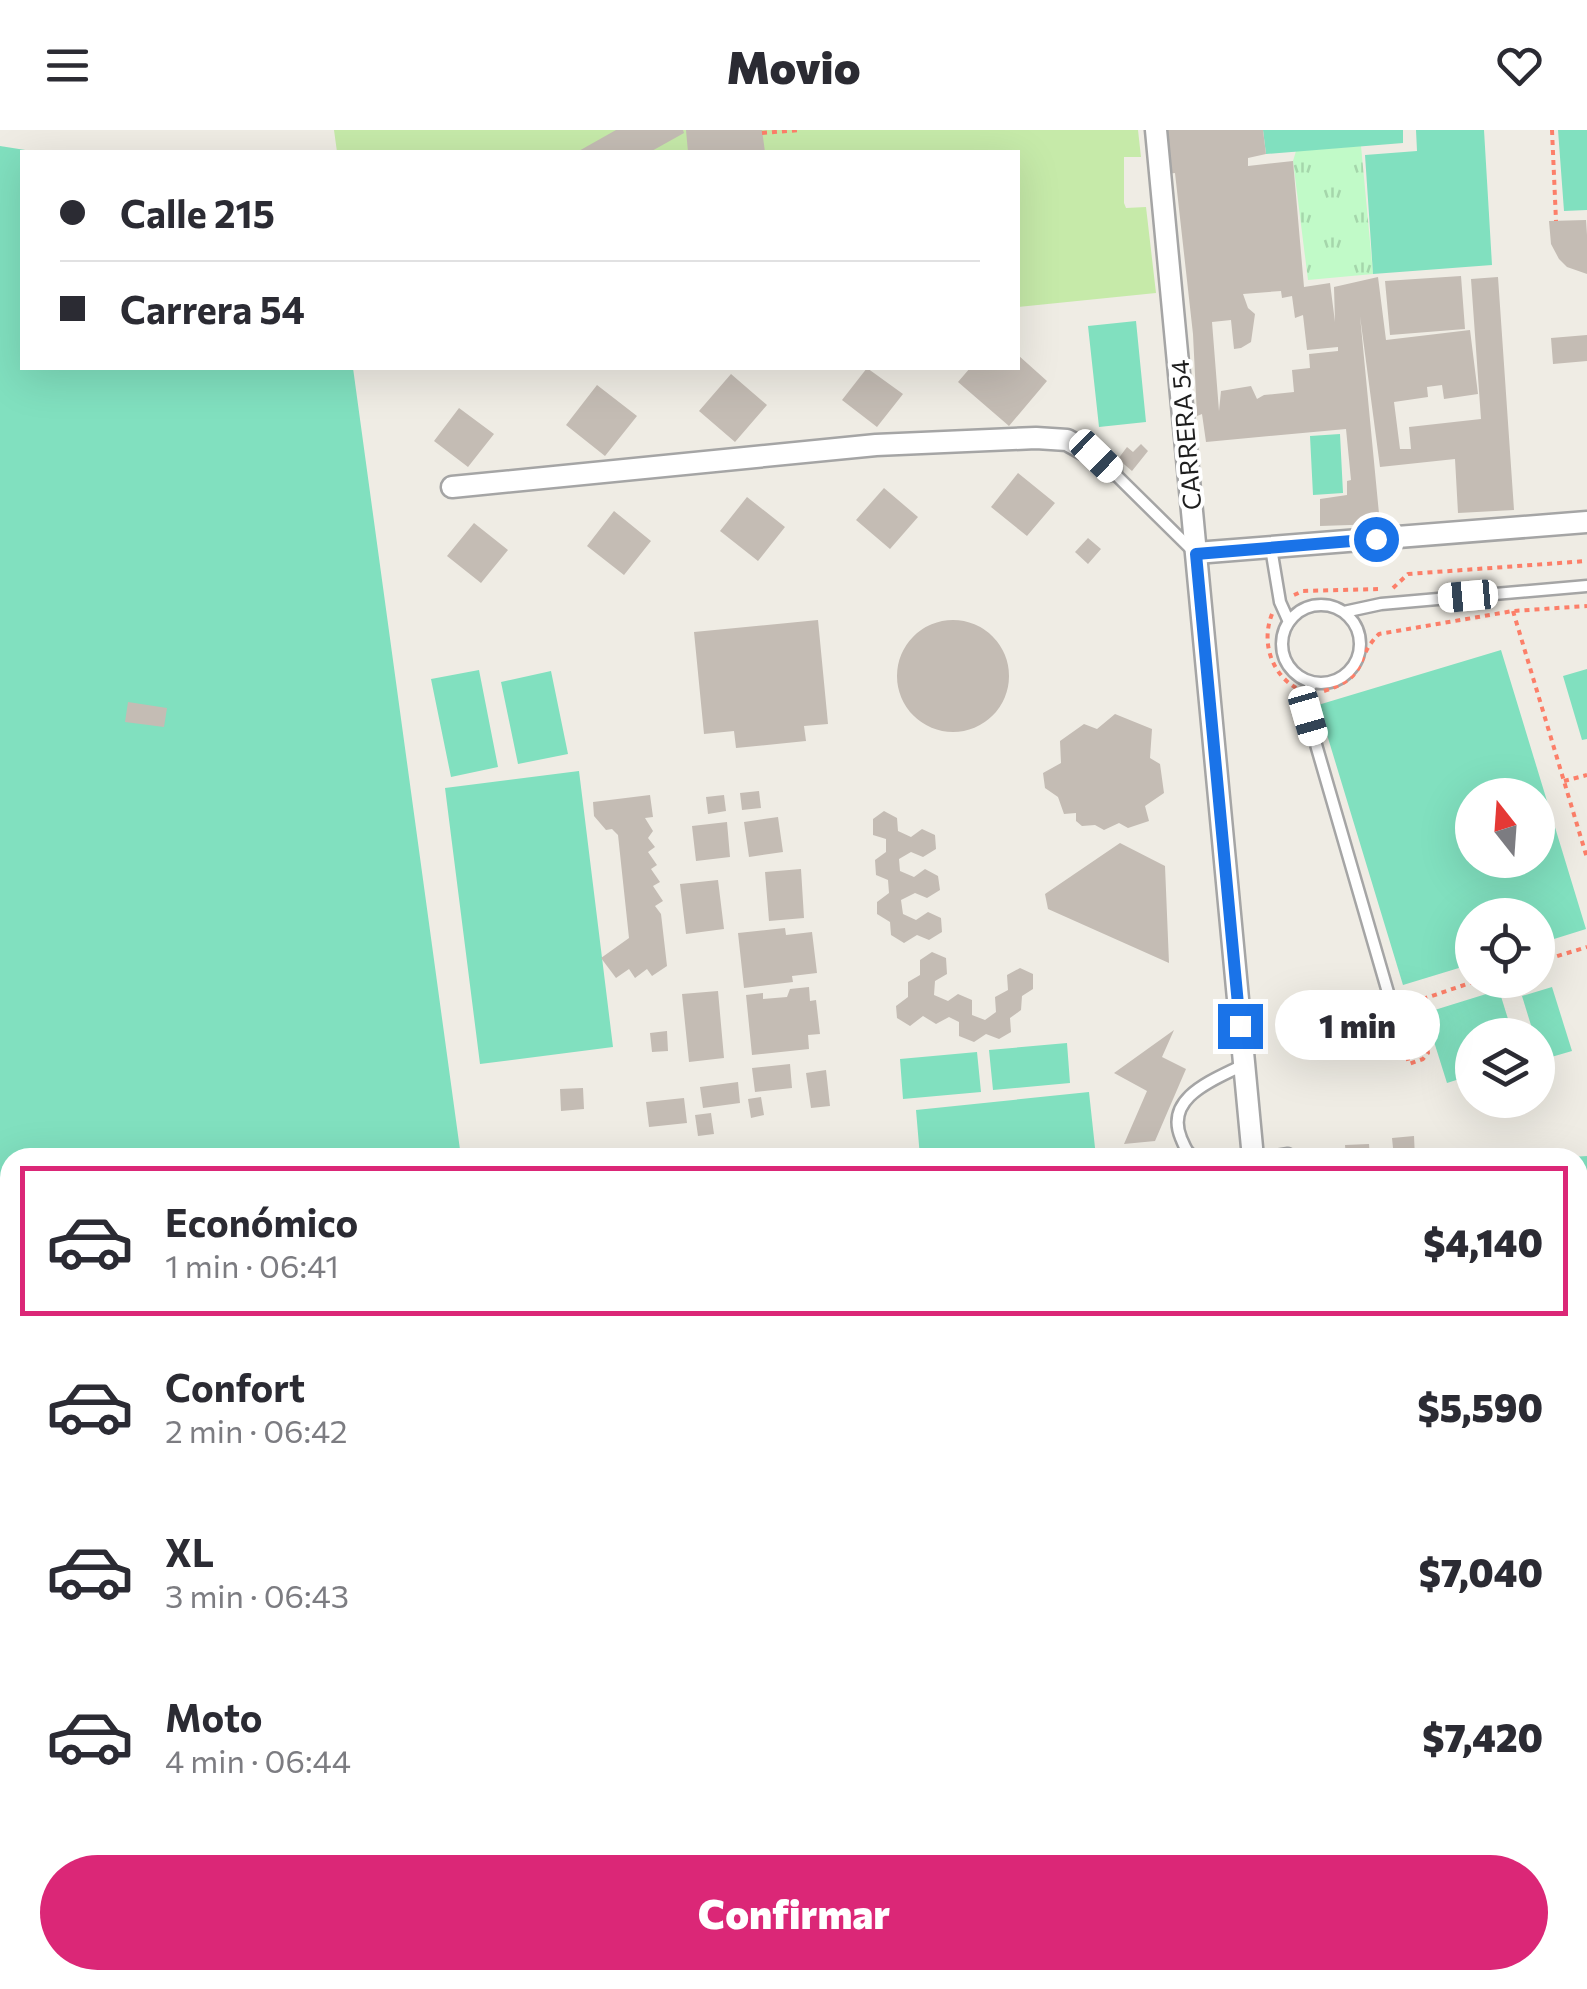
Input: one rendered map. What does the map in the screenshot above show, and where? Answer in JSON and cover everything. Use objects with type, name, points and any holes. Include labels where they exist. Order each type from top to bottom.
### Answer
[{"type":"street","name":"CARRERA 54","points":[[1156,130],[1252,1148]]},
{"type":"street","points":[[452,488],[876,445],[1036,438],[1067,440],[1096,456],[1111,470]]},
{"type":"street","points":[[1196,554],[1587,522]]},
{"type":"lane","points":[[1111,470],[1196,554]]},
{"type":"lane","points":[[1271,548],[1280,602],[1289,622]]},
{"type":"lane","points":[[1344,612],[1381,604],[1587,586]]},
{"type":"lane","points":[[1315,606],[1330,606],[1344,612],[1355,624],[1360,638],[1360,653],[1353,667],[1342,678],[1328,683],[1312,683],[1298,676],[1282,651],[1289,622],[1301,611],[1315,606]]},
{"type":"lane","points":[[1312,683],[1305,707],[1403,1044]]},
{"type":"lane","points":[[1185,1148],[1177,1128],[1183,1103],[1205,1084],[1244,1065]]},
{"type":"path","points":[[762,133],[801,130]]},
{"type":"path","points":[[1552,130],[1556,221]]},
{"type":"path","points":[[1514,611],[1587,858]]},
{"type":"path","points":[[1564,781],[1587,774]]},
{"type":"path","points":[[1555,957],[1587,947]]},
{"type":"path","points":[[1403,1044],[1408,1064],[1423,1058],[1428,1052],[1416,1006],[1421,998],[1455,987]]},
{"type":"green space","points":[[334,130],[1138,130],[1141,157],[1124,157],[1124,203],[1126,208],[1146,207],[1156,293],[1020,307],[1020,150],[337,150]]},
{"type":"green space","points":[[1263,130],[1403,130],[1403,143],[1266,154]]},
{"type":"green space","points":[[1416,130],[1484,130],[1492,265],[1373,274],[1365,155],[1417,151]]},
{"type":"green space","points":[[1558,130],[1587,130],[1587,210],[1564,211]]},
{"type":"green space","points":[[0,146],[25,150],[20,150],[20,370],[353,370],[460,1148],[0,1148]]},
{"type":"green space","points":[[1361,146],[1373,274],[1308,280],[1293,161],[1296,151]]},
{"type":"green space","points":[[1136,321],[1146,422],[1099,427],[1088,326]]},
{"type":"green space","points":[[1340,434],[1343,493],[1313,495],[1310,436]]},
{"type":"green space","points":[[1501,650],[1540,778],[1455,778],[1455,878],[1555,878],[1555,827],[1586,929],[1555,939],[1555,898],[1455,898],[1455,969],[1403,985],[1318,705]]},
{"type":"green space","points":[[1587,669],[1587,739],[1582,740],[1563,676]]},
{"type":"green space","points":[[479,670],[498,767],[451,777],[431,679]]},
{"type":"green space","points":[[551,671],[568,754],[518,764],[501,682]]},
{"type":"green space","points":[[579,771],[613,1047],[480,1064],[445,788]]},
{"type":"green space","points":[[1555,997],[1572,1051],[1555,1056],[1555,1018],[1529,1018],[1523,998]]},
{"type":"green space","points":[[1473,998],[1501,998],[1508,1018],[1455,1018],[1455,1080],[1447,1083],[1425,1013]]},
{"type":"green space","points":[[1067,1043],[1070,1083],[993,1090],[989,1050]]},
{"type":"green space","points":[[977,1052],[981,1092],[903,1099],[900,1059]]},
{"type":"green space","points":[[1089,1092],[1095,1148],[919,1148],[916,1110]]},
{"type":"building","points":[[616,130],[684,133],[654,150],[581,150]]},
{"type":"building","points":[[686,130],[762,130],[765,150],[688,150]]},
{"type":"building","points":[[1163,130],[1263,130],[1266,154],[1248,158],[1248,166],[1293,161],[1304,287],[1330,283],[1335,322],[1334,287],[1378,277],[1386,340],[1470,330],[1478,394],[1444,399],[1442,385],[1427,387],[1428,397],[1394,402],[1400,449],[1411,449],[1409,427],[1481,419],[1471,279],[1498,277],[1514,510],[1458,513],[1455,459],[1380,467],[1360,316],[1380,524],[1320,526],[1320,499],[1347,495],[1347,481],[1351,480],[1346,429],[1206,442],[1202,414],[1197,416],[1193,334],[1175,173],[1167,174]],"holes":[[[1281,291],[1282,298],[1292,296],[1295,318],[1303,315],[1307,350],[1338,347],[1338,351],[1309,354],[1310,368],[1292,370],[1294,392],[1257,399],[1251,386],[1221,391],[1219,411],[1212,322],[1231,320],[1234,349],[1241,348],[1251,342],[1255,314],[1243,294]]]},
{"type":"building","points":[[1586,220],[1587,274],[1567,267],[1559,259],[1551,244],[1549,221]]},
{"type":"building","points":[[1461,276],[1465,329],[1390,335],[1385,281]]},
{"type":"building","points":[[1587,335],[1587,361],[1553,364],[1551,338]]},
{"type":"building","points":[[1020,357],[1047,381],[1009,426],[958,382],[968,370],[1020,370]]},
{"type":"building","points":[[865,370],[903,394],[877,427],[842,400]]},
{"type":"building","points":[[731,374],[767,405],[735,442],[699,411]]},
{"type":"building","points":[[597,385],[637,416],[605,456],[566,425]]},
{"type":"building","points":[[459,408],[494,434],[468,467],[434,441]]},
{"type":"building","points":[[1141,444],[1148,451],[1132,471],[1118,459],[1127,447],[1133,452]]},
{"type":"building","points":[[1018,473],[1055,503],[1027,536],[991,507]]},
{"type":"building","points":[[884,488],[918,517],[890,549],[856,520]]},
{"type":"building","points":[[747,497],[785,527],[758,561],[720,531]]},
{"type":"building","points":[[614,511],[651,541],[624,575],[587,546]]},
{"type":"building","points":[[474,523],[508,550],[481,583],[447,556]]},
{"type":"building","points":[[1088,538],[1101,549],[1088,564],[1075,552]]},
{"type":"building","points":[[818,620],[828,724],[804,726],[806,741],[736,748],[734,731],[704,734],[694,632]]},
{"type":"building","points":[[953,620],[974,624],[993,636],[1005,655],[1009,676],[1005,697],[993,716],[974,728],[953,732],[932,728],[913,716],[901,697],[897,676],[901,655],[913,636],[932,624]]},
{"type":"building","points":[[128,702],[167,708],[164,727],[125,722]]},
{"type":"building","points":[[1115,714],[1152,729],[1150,758],[1160,764],[1164,793],[1145,806],[1149,821],[1128,828],[1119,823],[1104,830],[1095,825],[1082,826],[1076,821],[1076,813],[1064,814],[1058,797],[1045,788],[1043,773],[1061,763],[1060,741],[1084,724],[1097,729]]},
{"type":"building","points":[[759,791],[761,808],[742,810],[740,793]]},
{"type":"building","points":[[650,795],[653,817],[645,818],[653,831],[648,838],[655,847],[648,852],[657,865],[651,869],[660,882],[653,886],[663,901],[655,906],[661,914],[667,966],[652,976],[647,969],[635,978],[629,969],[616,978],[601,958],[629,938],[618,835],[612,829],[606,830],[594,816],[593,802]]},
{"type":"building","points":[[724,795],[726,811],[708,814],[706,797]]},
{"type":"building","points":[[884,811],[897,818],[898,831],[911,837],[922,829],[935,835],[936,849],[923,857],[911,852],[899,859],[900,871],[914,877],[925,869],[938,876],[940,890],[927,898],[915,893],[901,900],[903,914],[916,920],[928,912],[941,918],[942,932],[929,940],[917,935],[904,943],[891,935],[890,922],[877,914],[877,902],[889,893],[888,880],[876,875],[875,860],[886,852],[886,839],[873,835],[873,819]]},
{"type":"building","points":[[778,817],[783,852],[749,857],[744,822]]},
{"type":"building","points":[[727,822],[730,857],[696,861],[692,826]]},
{"type":"building","points":[[1120,843],[1165,866],[1169,963],[1048,909],[1045,894]]},
{"type":"building","points":[[801,869],[804,918],[769,921],[765,872]]},
{"type":"building","points":[[718,880],[724,929],[686,934],[680,884]]},
{"type":"building","points":[[785,928],[786,935],[812,932],[817,973],[792,976],[793,982],[744,988],[738,933]]},
{"type":"building","points":[[932,952],[946,958],[947,974],[935,981],[934,995],[948,1001],[958,994],[972,1000],[972,1015],[985,1020],[996,1012],[995,997],[1008,990],[1007,975],[1020,968],[1033,974],[1033,989],[1022,996],[1021,1010],[1010,1018],[1011,1032],[999,1039],[986,1034],[974,1042],[959,1036],[959,1022],[949,1017],[936,1024],[923,1016],[910,1026],[897,1018],[896,1006],[908,997],[908,982],[920,975],[920,960]]},
{"type":"building","points":[[809,987],[810,1001],[816,1000],[820,1034],[808,1035],[809,1049],[752,1055],[746,995],[763,993],[763,999],[787,997],[790,989]]},
{"type":"building","points":[[718,991],[724,1058],[689,1062],[682,994]]},
{"type":"building","points":[[1174,1030],[1162,1057],[1186,1069],[1155,1141],[1124,1144],[1147,1091],[1114,1073]]},
{"type":"building","points":[[667,1031],[668,1051],[652,1052],[650,1033]]},
{"type":"building","points":[[790,1064],[792,1088],[755,1092],[752,1068]]},
{"type":"building","points":[[826,1070],[830,1106],[811,1108],[806,1073]]},
{"type":"building","points":[[738,1082],[740,1103],[703,1108],[700,1087]]},
{"type":"building","points":[[583,1088],[584,1109],[561,1111],[560,1089]]},
{"type":"building","points":[[761,1097],[764,1115],[751,1118],[748,1099]]},
{"type":"building","points":[[684,1098],[687,1123],[649,1127],[646,1102]]},
{"type":"building","points":[[711,1113],[714,1134],[698,1136],[695,1115]]},
{"type":"building","points":[[1414,1136],[1415,1148],[1393,1148],[1392,1138]]},
{"type":"building","points":[[1369,1144],[1369,1148],[1345,1148]]},
{"type":"route","points":[[1240,1026],[1196,554],[1376,539]]}]
